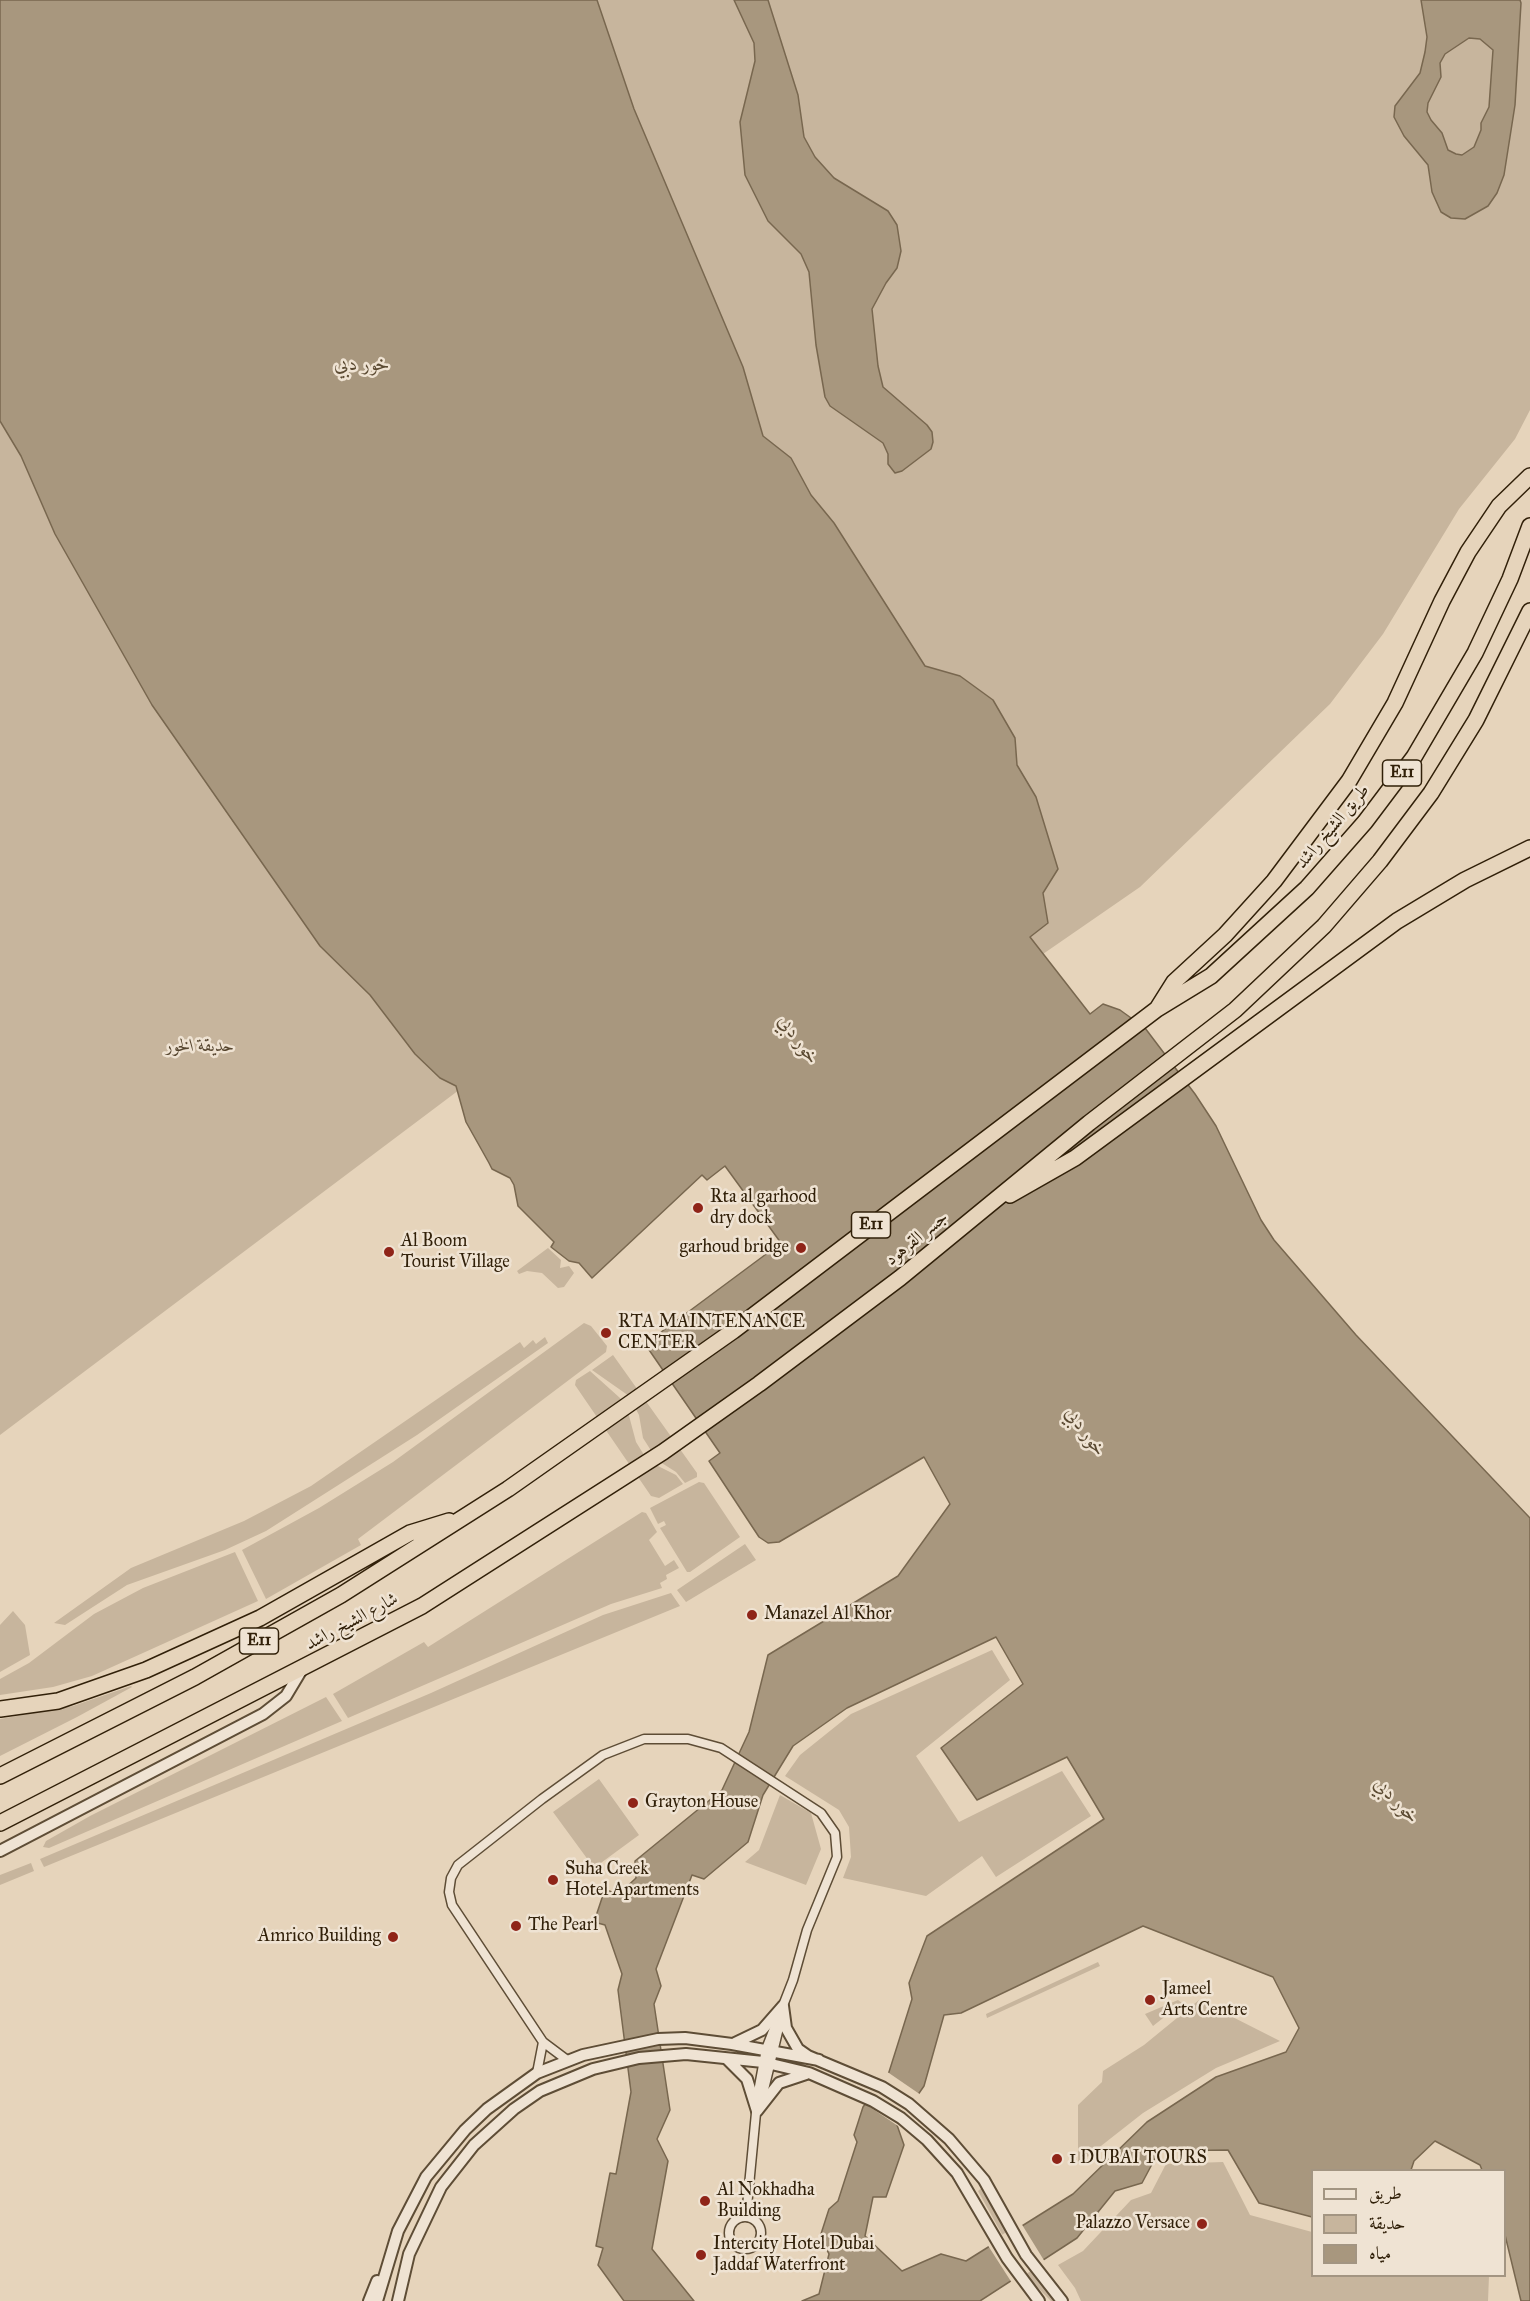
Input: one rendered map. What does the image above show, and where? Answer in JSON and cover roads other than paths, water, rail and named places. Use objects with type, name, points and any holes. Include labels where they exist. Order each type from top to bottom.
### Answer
[{"type":"highway","points":[[1157,1009],[1174,982],[1231,928],[1274,881],[1349,781],[1395,703],[1454,576],[1499,506],[1530,476]]},
{"type":"highway","name":"طريق الشيخ راشد","points":[[1157,1009],[1210,976],[1307,888],[1365,822],[1414,757],[1475,653],[1510,579],[1530,526]]},
{"type":"highway","name":"جسر القرهود","points":[[615,1485],[806,1349],[991,1204],[1089,1123],[1235,1010],[1324,926],[1406,828],[1476,720],[1530,611]]},
{"type":"highway","points":[[991,1204],[1020,1191],[1075,1158],[1248,1029],[1419,906],[1530,848]]},
{"type":"highway","points":[[1513,857],[1530,853]]},
{"type":"highway","name":"جسر القرهود","points":[[583,1438],[733,1331],[1157,1009]]},
{"type":"highway","name":"شارع الشيخ راشد","points":[[0,1776],[204,1671],[341,1595],[583,1438]]},
{"type":"highway","name":"شارع الشيخ راشد","points":[[0,1823],[301,1671],[422,1606],[615,1485]]},
{"type":"highway","points":[[0,1709],[58,1701],[146,1670],[260,1618],[410,1533],[460,1519]]},
{"type":"street","points":[[0,1851],[263,1714],[286,1696],[301,1671]]},
{"type":"street","points":[[567,2061],[543,2042],[452,1905],[449,1892],[451,1878],[458,1865],[542,1799],[615,1749],[644,1739],[666,1737],[688,1739],[721,1748],[806,1803],[830,1822],[835,1833],[837,1857],[807,1930],[770,2050],[758,2111],[746,2217]]},
{"type":"street","points":[[732,2044],[762,2030],[783,2006]]},
{"type":"street","points":[[783,2006],[786,2028],[792,2042],[808,2056],[882,2087],[928,2120],[970,2162],[995,2200],[1014,2237],[1062,2301]]},
{"type":"street","points":[[369,2301],[411,2203],[444,2152],[487,2109],[537,2073],[583,2055],[633,2043],[684,2038],[770,2050],[819,2060]]},
{"type":"street","points":[[537,2073],[543,2042]]},
{"type":"street","points":[[398,2301],[441,2187],[474,2145],[529,2098],[593,2069],[639,2058],[686,2054],[767,2063],[809,2073],[873,2101],[901,2118],[927,2140],[957,2173],[1007,2258],[1040,2301]]},
{"type":"street","points":[[725,2057],[736,2064],[747,2079],[758,2111]]},
{"type":"street","points":[[758,2111],[779,2083],[809,2073]]},
{"type":"street","points":[[377,2301],[387,2260]]},
{"type":"water","name":"خور دبي","points":[[0,0],[597,0],[634,109],[743,367],[763,436],[791,458],[811,495],[834,523],[925,666],[960,676],[993,700],[1015,738],[1017,765],[1036,797],[1058,869],[1043,893],[1048,923],[1030,937],[1090,1014],[1103,1004],[1120,1010],[1145,1028],[1216,1126],[1261,1220],[1274,1240],[1356,1335],[1530,1518],[1530,2301],[1521,2301],[1506,2239],[1506,2169],[1482,2169],[1480,2165],[1435,2141],[1414,2161],[1411,2169],[1311,2169],[1311,2217],[1259,2203],[1228,2150],[1159,2151],[1142,2183],[1115,2191],[1077,2238],[980,2301],[802,2301],[819,2294],[829,2254],[820,2237],[829,2209],[838,2201],[857,2142],[854,2135],[863,2107],[889,2072],[912,1999],[909,1983],[927,1936],[1104,1819],[1067,1757],[977,1800],[941,1748],[1023,1684],[996,1637],[847,1708],[793,1746],[763,1795],[748,1842],[704,1879],[692,1875],[656,1969],[661,1986],[654,2004],[670,2110],[657,2139],[668,2161],[652,2249],[694,2301],[624,2301],[598,2265],[603,2248],[596,2246],[610,2173],[616,2174],[631,2092],[618,1990],[622,1974],[605,1925],[594,1922],[605,1889],[618,1895],[636,1878],[635,1861],[722,1790],[749,1732],[768,1655],[898,1576],[950,1504],[924,1457],[779,1542],[768,1543],[759,1537],[709,1461],[720,1453],[645,1344],[781,1243],[725,1166],[707,1180],[702,1175],[592,1278],[579,1263],[569,1261],[551,1247],[554,1242],[518,1206],[514,1185],[510,1178],[492,1169],[466,1122],[456,1086],[440,1078],[415,1054],[370,995],[320,946],[152,705],[55,534],[21,456],[0,421]],"holes":[[[1143,1926],[1273,1977],[1299,2028],[1286,2052],[1216,2077],[1147,2122],[1073,2194],[966,2261],[941,2254],[902,2271],[865,2236],[873,2197],[886,2197],[904,2145],[897,2125],[924,2086],[944,2015],[961,2013]]]},
{"type":"water","points":[[734,0],[768,0],[798,95],[804,137],[815,157],[834,178],[888,211],[897,225],[901,251],[897,268],[872,309],[878,366],[883,387],[927,425],[932,432],[933,442],[931,449],[902,471],[895,473],[888,464],[888,454],[883,443],[830,406],[825,397],[816,345],[809,272],[801,254],[768,221],[745,175],[740,122],[755,61],[754,43]]},
{"type":"water","points":[[1421,0],[1520,0],[1515,105],[1504,175],[1497,193],[1488,206],[1465,219],[1451,218],[1441,212],[1432,192],[1428,165],[1404,136],[1394,117],[1395,106],[1420,73],[1427,37]],"holes":[[[1469,38],[1480,39],[1493,50],[1489,107],[1481,123],[1481,130],[1474,147],[1462,155],[1456,154],[1448,150],[1442,133],[1431,120],[1427,112],[1428,103],[1441,77],[1440,63],[1445,54]]]},
{"type":"place","name":"Rta al garhood dry dock","points":[[698,1208]]},
{"type":"place","name":"garhoud bridge","points":[[801,1248]]},
{"type":"place","name":"Al Boom Tourist Village","points":[[389,1252]]},
{"type":"place","name":"RTA MAINTENANCE CENTER","points":[[606,1333]]},
{"type":"place","name":"Manazel Al Khor","points":[[752,1615]]},
{"type":"place","name":"Grayton House","points":[[633,1803]]},
{"type":"place","name":"Suha Creek Hotel Apartments","points":[[553,1880]]},
{"type":"place","name":"The Pearl","points":[[516,1926]]},
{"type":"place","name":"Amrico Building","points":[[393,1937]]},
{"type":"place","name":"Jameel Arts Centre","points":[[1150,2000]]},
{"type":"place","name":"1 DUBAI TOURS","points":[[1057,2159]]},
{"type":"place","name":"Al Nokhadha Building","points":[[705,2201]]},
{"type":"place","name":"Palazzo Versace","points":[[1202,2224]]},
{"type":"place","name":"Intercity Hotel Dubai Jaddaf Waterfront","points":[[701,2255]]},
{"type":"park label","name":"حديقة الخور","points":[[200,1047]]}]
